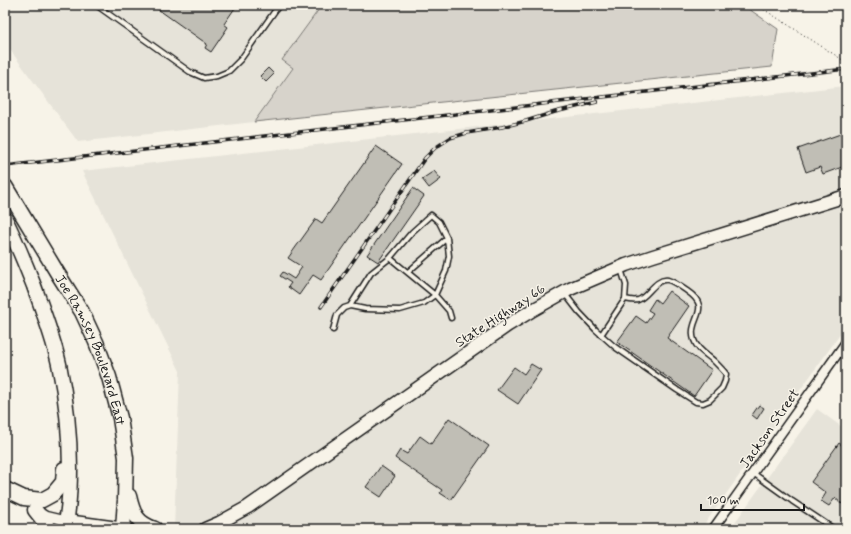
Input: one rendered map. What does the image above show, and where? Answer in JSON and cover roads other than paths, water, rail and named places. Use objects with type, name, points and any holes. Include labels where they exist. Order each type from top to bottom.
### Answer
[{"type":"highway","name":"Joe Ramsey Boulevard East","points":[[5,186],[82,312],[96,342],[109,378],[120,418],[126,458],[126,500],[123,529]]},
{"type":"highway","name":"Joe Ramsey Boulevard East","points":[[5,219],[19,248],[45,316],[59,363],[68,415],[70,449],[70,484],[66,525]]},
{"type":"highway","points":[[5,489],[24,498],[42,500],[53,494],[63,482],[64,469],[59,363]]},
{"type":"highway","points":[[126,482],[131,506],[135,516],[141,522],[155,529]]},
{"type":"highway","points":[[35,510],[50,529]]},
{"type":"main road","name":"State Highway 66","points":[[205,529],[220,524],[248,507],[508,325],[564,292],[590,280],[653,256],[846,196]]},
{"type":"main road","points":[[66,525],[123,529]]},
{"type":"street","name":"Jackson Street","points":[[713,529],[846,342]]},
{"type":"street","points":[[5,489],[35,510],[66,525]]},
{"type":"lane","points":[[96,5],[190,72],[204,78],[216,76],[229,71],[241,59],[279,5]]},
{"type":"lane","points":[[333,330],[337,315],[344,308],[350,306],[365,309],[400,310],[424,303],[435,295],[446,271],[449,256],[447,238],[439,222],[431,215],[412,232],[390,258],[371,274],[350,306]]},
{"type":"lane","points":[[408,272],[447,238]]},
{"type":"lane","points":[[390,258],[435,295],[449,311],[451,318]]},
{"type":"lane","points":[[601,335],[625,299],[626,285],[620,268]]},
{"type":"lane","points":[[564,292],[579,312],[615,347],[696,402],[710,400],[722,388],[726,374],[700,349],[694,340],[693,331],[700,306],[692,294],[667,280],[655,285],[643,297],[637,300],[625,299]]},
{"type":"lane","points":[[753,473],[834,529]]},
{"type":"railway","points":[[5,166],[846,69]]},
{"type":"railway","points":[[321,307],[425,158],[435,148],[450,138],[467,133],[502,127],[597,102]]}]
